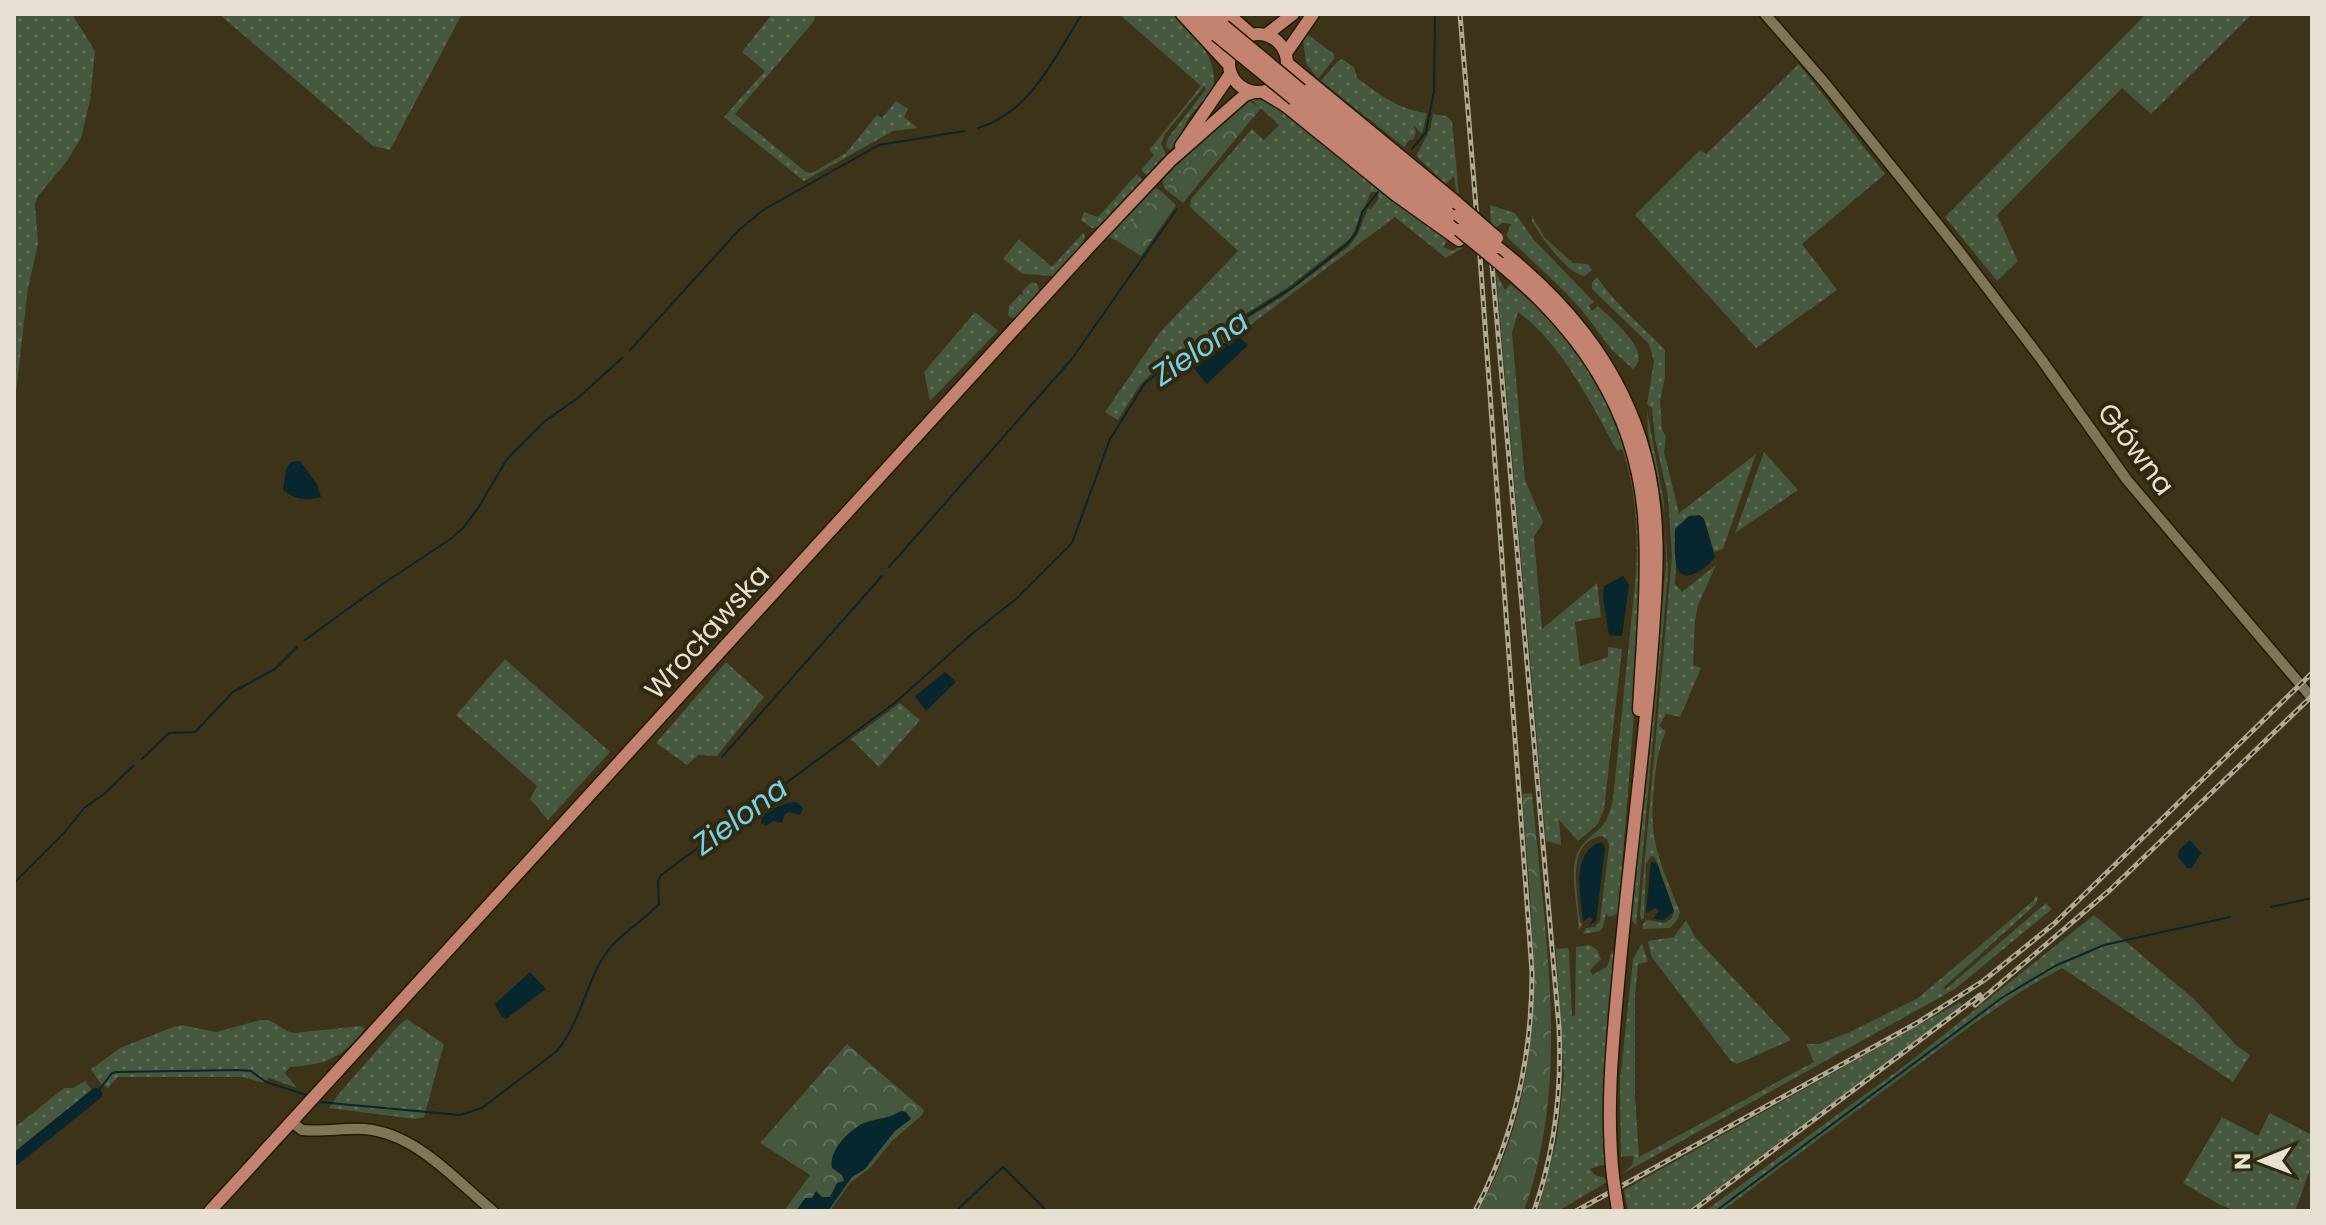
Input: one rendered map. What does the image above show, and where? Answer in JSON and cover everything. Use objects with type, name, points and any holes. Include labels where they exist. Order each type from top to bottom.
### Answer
[{"type":"main road","points":[[1182,14],[1230,69],[1236,82],[1286,106],[1396,195],[1459,235],[1494,246]]},
{"type":"main road","points":[[1196,14],[1252,35],[1266,35],[1281,45],[1287,58],[1555,298],[1599,352],[1619,388],[1634,421],[1651,480],[1657,520],[1658,568],[1640,789],[1633,829]]},
{"type":"main road","points":[[1212,14],[1459,235]]},
{"type":"main road","points":[[1266,35],[1293,14]]},
{"type":"main road","points":[[1171,160],[1245,95],[1280,83],[1287,58],[1313,14]]},
{"type":"main road","points":[[1171,160],[1230,69],[1235,45],[1252,35]]},
{"type":"main road","points":[[1298,94],[1457,209]]},
{"type":"main road","name":"Wrocławska","points":[[210,1211],[1171,160]]},
{"type":"main road","points":[[1494,246],[1499,263],[1545,303],[1589,357],[1621,417],[1637,467],[1644,512],[1633,829],[1611,1073],[1610,1143],[1618,1211]]},
{"type":"street","name":"Główna","points":[[1765,14],[1824,82],[1933,219],[2041,359],[2127,480],[2312,698]]},
{"type":"street","points":[[292,1122],[302,1130],[364,1129],[401,1140],[427,1155],[493,1211]]},
{"type":"green space","points":[[14,14],[72,14],[95,51],[90,100],[81,138],[35,204],[38,244],[28,288],[14,410]]},
{"type":"green space","points":[[219,14],[462,14],[390,150],[373,146]]},
{"type":"green space","points":[[772,14],[816,14],[814,21],[735,114],[806,172],[812,173],[846,153],[877,115],[882,118],[896,101],[908,109],[904,117],[918,128],[893,131],[804,181],[724,117],[765,71],[742,52]]},
{"type":"green space","points":[[1119,14],[1177,14],[1204,48],[1214,78],[1213,89],[1189,117],[1170,150],[1166,146],[1168,138],[1206,89],[1204,86],[1165,134],[1161,144],[1166,154],[1147,176],[1141,170],[1154,155],[1149,150],[1201,86]]},
{"type":"green space","points":[[2146,14],[2252,14],[2151,114],[2122,88],[1997,215],[2018,261],[1997,281],[1945,217]]},
{"type":"green space","points":[[1307,34],[1334,54],[1334,59],[1318,79],[1306,63],[1303,40]]},
{"type":"green space","points":[[1342,59],[1354,67],[1357,78],[1381,95],[1407,109],[1427,113],[1422,134],[1413,125],[1416,132],[1413,140],[1404,147],[1321,81]]},
{"type":"green space","points":[[1799,64],[1885,174],[1802,244],[1837,290],[1756,348],[1635,215],[1700,150],[1706,154]]},
{"type":"green space","points":[[1249,97],[1264,97],[1449,238],[1443,247],[1452,251],[1460,246],[1463,248],[1446,258],[1395,217],[1237,335],[1191,365],[1165,377],[1162,371],[1282,297],[1348,247],[1357,236],[1368,208],[1371,209],[1379,198],[1378,192],[1371,192],[1351,238],[1287,288],[1154,371],[1139,386],[1118,420],[1105,412],[1160,332],[1238,251],[1190,207],[1191,199],[1252,129],[1264,140],[1279,125],[1248,100],[1165,189],[1162,180],[1188,150]]},
{"type":"green space","points":[[1248,100],[1261,108],[1183,203],[1165,189]]},
{"type":"green space","points":[[1433,114],[1446,116],[1452,121],[1459,194],[1454,176],[1446,184],[1416,156],[1430,130]]},
{"type":"green space","points":[[1137,174],[1143,181],[1099,227],[1092,228],[1081,220],[1084,212],[1098,217]]},
{"type":"green space","points":[[1157,188],[1162,192],[1117,241],[1108,236],[1151,190]]},
{"type":"green space","points":[[1162,192],[1176,205],[1141,256],[1117,241]]},
{"type":"green space","points":[[1490,205],[1515,213],[1534,240],[1594,302],[1589,306],[1592,311],[1598,306],[1628,336],[1638,354],[1638,362],[1633,369],[1612,350],[1581,309],[1506,236],[1511,224],[1502,223],[1496,228],[1491,224]]},
{"type":"green space","points":[[1533,213],[1545,238],[1573,263],[1588,264],[1592,270],[1585,276],[1563,262],[1536,228],[1532,221]]},
{"type":"green space","points":[[1083,233],[1082,247],[1053,276],[1023,274],[1003,259],[1019,239],[1052,267]]},
{"type":"green space","points":[[1496,273],[1505,290],[1510,284],[1550,320],[1585,366],[1622,435],[1637,484],[1642,544],[1635,650],[1639,650],[1618,920],[1617,914],[1609,917],[1606,913],[1600,931],[1583,934],[1586,928],[1595,927],[1600,921],[1609,846],[1607,839],[1602,836],[1593,839],[1586,844],[1578,859],[1576,885],[1582,925],[1579,930],[1574,867],[1579,850],[1607,819],[1613,799],[1636,574],[1633,495],[1622,449],[1617,451],[1561,357],[1518,312],[1512,333],[1525,480],[1543,522],[1534,537],[1542,629],[1597,583],[1601,617],[1575,622],[1580,666],[1608,657],[1608,647],[1622,649],[1604,810],[1597,825],[1578,841],[1559,820],[1561,845],[1546,841]]},
{"type":"green space","points":[[1597,277],[1665,350],[1665,377],[1660,401],[1662,429],[1666,437],[1664,452],[1679,513],[1756,454],[1723,549],[1714,552],[1704,519],[1676,565],[1675,584],[1682,592],[1716,565],[1698,605],[1695,621],[1693,665],[1701,668],[1680,717],[1666,714],[1659,726],[1666,731],[1657,765],[1653,822],[1661,865],[1680,912],[1670,928],[1642,929],[1647,920],[1665,923],[1672,918],[1674,911],[1655,857],[1651,856],[1646,864],[1644,918],[1641,920],[1640,914],[1672,556],[1668,497],[1655,439],[1652,408],[1647,404],[1654,361],[1649,344],[1592,289],[1592,282]]},
{"type":"green space","points":[[1032,282],[1037,284],[1040,293],[1016,319],[1008,316],[1009,306],[1020,294],[1023,296],[1022,291]]},
{"type":"green space","points":[[975,312],[998,331],[930,401],[924,372]]},
{"type":"green space","points":[[1647,410],[1664,503],[1665,514],[1648,433]]},
{"type":"green space","points":[[1764,452],[1798,490],[1735,533]]},
{"type":"green space","points":[[1665,523],[1668,574],[1636,926],[1631,912],[1666,566]]},
{"type":"green space","points":[[505,659],[610,752],[548,820],[530,799],[537,786],[456,715]]},
{"type":"green space","points":[[726,662],[764,697],[717,756],[698,755],[687,765],[656,743]]},
{"type":"green space","points":[[900,703],[920,720],[879,767],[851,739]]},
{"type":"green space","points":[[1532,793],[1550,1004],[1551,1057],[1547,1109],[1539,1161],[1524,1211],[1478,1211],[1502,1161],[1518,1110],[1528,1059],[1533,1007],[1533,955],[1522,794]]},
{"type":"green space","points":[[2035,896],[2038,897],[2036,904],[1943,988],[1946,989],[2046,903],[2052,909],[1955,989],[1622,1174],[1632,1165],[1634,1156],[1621,1157],[1620,1081],[1633,959],[1642,943],[1648,962],[1638,964],[1635,997],[1635,1096],[1639,1157],[1814,1062],[1806,1044],[1819,1044],[1850,1032],[1918,998]]},
{"type":"green space","points":[[2094,915],[2194,999],[2237,1046],[2250,1055],[2233,1082],[2062,968],[1973,1024],[1722,1211],[1705,1211],[1907,1064]]},
{"type":"green space","points":[[1686,920],[1695,937],[1791,1040],[1737,1064],[1731,1061],[1651,956],[1648,941],[1674,937]]},
{"type":"green space","points":[[1590,945],[1597,950],[1601,959],[1590,970],[1592,975],[1607,967],[1612,950],[1615,958],[1607,1062],[1608,1167],[1602,1165],[1590,1169],[1595,1175],[1609,1181],[1558,1211],[1538,1211],[1557,1139],[1564,1076],[1556,949],[1568,948],[1569,951],[1572,1016],[1575,1015],[1576,947]]},
{"type":"green space","points":[[1960,1002],[1962,1006],[1687,1211],[1628,1211],[1624,1190]]},
{"type":"green space","points":[[407,1019],[444,1044],[424,1117],[415,1119],[329,1108],[398,1026]]},
{"type":"green space","points":[[261,1020],[271,1021],[294,1033],[361,1026],[365,1029],[332,1058],[290,1067],[285,1073],[297,1088],[269,1078],[263,1083],[243,1077],[118,1077],[108,1088],[100,1083],[91,1069],[120,1048],[173,1027],[182,1025],[216,1032]]},
{"type":"green space","points":[[847,1044],[924,1110],[870,1168],[850,1183],[830,1211],[784,1211],[810,1175],[760,1143]]},
{"type":"green space","points":[[85,1081],[98,1098],[14,1168],[14,1128],[64,1088],[73,1088]]},
{"type":"green space","points":[[2270,1113],[2312,1135],[2312,1164],[2295,1211],[2236,1211],[2183,1183],[2222,1117],[2258,1136]]},
{"type":"water","points":[[1237,335],[1248,345],[1207,384],[1191,365]]},
{"type":"water","points":[[300,461],[317,484],[321,497],[301,499],[283,490],[286,469],[291,462]]},
{"type":"water","points":[[1700,515],[1704,519],[1715,557],[1700,571],[1683,575],[1676,563],[1675,529],[1689,516]]},
{"type":"water","points":[[1623,576],[1629,585],[1622,636],[1609,635],[1604,586]]},
{"type":"water","points":[[945,672],[956,682],[926,711],[915,696]]},
{"type":"water","points":[[796,802],[803,808],[800,815],[789,812],[782,823],[773,821],[766,826],[761,823],[762,816],[770,811]]},
{"type":"water","points":[[2190,840],[2201,853],[2192,868],[2187,868],[2178,857],[2179,850]]},
{"type":"water","points":[[1601,842],[1605,847],[1596,921],[1589,926],[1593,919],[1589,917],[1583,922],[1581,865],[1591,847]]},
{"type":"water","points":[[1651,862],[1657,863],[1674,911],[1664,920],[1653,919],[1659,911],[1656,908],[1646,913]]},
{"type":"water","points":[[530,972],[546,989],[506,1019],[495,1004]]},
{"type":"water","points":[[901,1111],[911,1119],[895,1131],[865,1169],[852,1177],[828,1211],[796,1211],[805,1198],[812,1198],[816,1191],[822,1197],[830,1197],[837,1183],[844,1181],[842,1175],[832,1168],[832,1161],[836,1148],[846,1136],[864,1123]]},
{"type":"waterway","points":[[978,128],[1013,110],[1027,96],[1051,65],[1082,14]]},
{"type":"waterway","name":"Zielona","points":[[1412,149],[1426,132],[1434,92],[1435,14]]},
{"type":"waterway","points":[[630,350],[738,231],[763,210],[879,145],[964,131]]},
{"type":"waterway","name":"Zielona","points":[[319,1102],[460,1115],[482,1108],[557,1051],[571,1030],[606,952],[659,904],[658,881],[661,875],[896,702],[1016,599],[1072,543],[1110,439],[1145,383],[1293,287],[1347,244],[1357,231],[1362,212],[1378,192]]},
{"type":"waterway","points":[[889,567],[1071,360],[1177,209]]},
{"type":"waterway","points":[[305,640],[464,527],[507,459],[545,421],[578,398],[622,358]]},
{"type":"waterway","points":[[722,757],[882,576]]},
{"type":"waterway","points":[[142,759],[169,733],[195,732],[233,692],[275,669],[297,647]]},
{"type":"waterway","points":[[14,883],[65,832],[84,808],[103,795],[133,766]]},
{"type":"waterway","points":[[2271,907],[2312,898]]},
{"type":"waterway","points":[[1716,1211],[2003,997],[2055,966],[2104,945],[2230,917]]},
{"type":"waterway","name":"Zielona","points":[[96,1094],[112,1073],[117,1072],[239,1070],[251,1071],[266,1082],[310,1096]]},
{"type":"waterway","name":"Zielona","points":[[14,1160],[96,1094]]},
{"type":"waterway","points":[[956,1211],[1003,1167],[1047,1211]]},
{"type":"railway","points":[[1460,14],[1532,972],[1525,1065],[1511,1125],[1475,1211]]},
{"type":"railway","points":[[1492,265],[1559,1027],[1556,1120],[1534,1211]]},
{"type":"railway","points":[[1576,1211],[1917,1023],[1983,981],[2055,923],[2312,673]]},
{"type":"railway","points":[[1975,1005],[2110,890],[2312,696]]},
{"type":"railway","points":[[1692,1211],[1980,995]]}]
